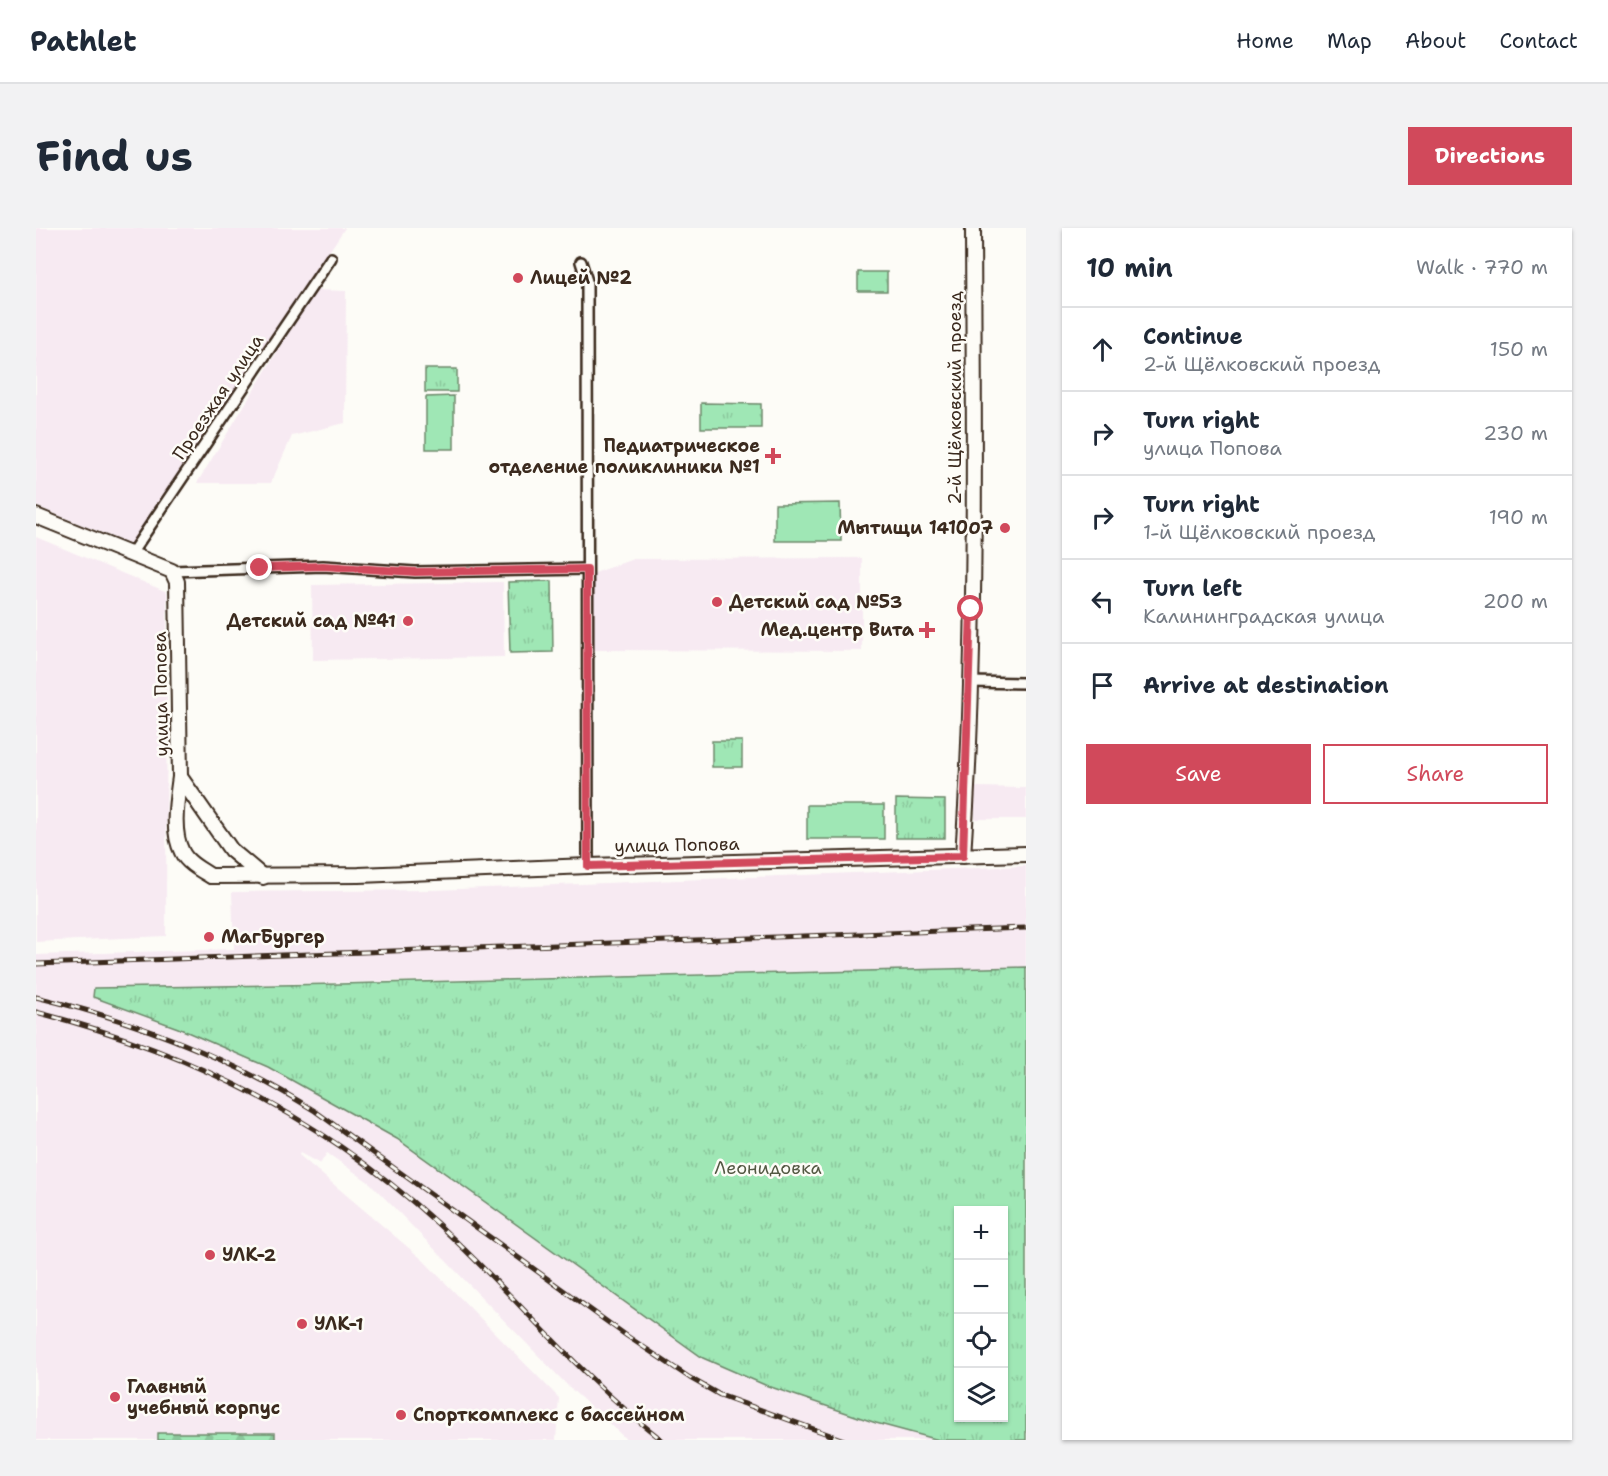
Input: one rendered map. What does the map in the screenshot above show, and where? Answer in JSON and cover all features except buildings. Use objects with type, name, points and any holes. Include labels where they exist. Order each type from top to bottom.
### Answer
[{"type":"street","name":"2-й Щёлковский проезд","points":[[963,856],[974,467],[974,228]]},
{"type":"street","name":"Проезжая улица","points":[[131,554],[331,258]]},
{"type":"street","points":[[581,262],[587,281],[588,866]]},
{"type":"street","points":[[36,516],[172,571],[323,566],[415,572],[587,569]]},
{"type":"street","name":"улица Попова","points":[[172,571],[177,582],[180,777],[231,850],[263,877],[1026,854]]},
{"type":"street","points":[[969,682],[1026,683]]},
{"type":"street","points":[[180,777],[176,803],[182,852],[194,866],[211,876],[263,877]]},
{"type":"street","points":[[178,833],[183,818],[202,811]]},
{"type":"street","points":[[211,876],[224,871],[230,864],[231,850]]},
{"type":"shaded area","points":[[36,228],[345,228],[132,545],[36,506]]},
{"type":"shaded area","points":[[315,290],[346,291],[345,423],[292,436],[271,483],[197,483]]},
{"type":"shaded area","points":[[36,537],[167,592],[166,936],[36,942]]},
{"type":"shaded area","points":[[862,558],[862,651],[594,650],[592,574],[633,559]]},
{"type":"shaded area","name":"Детский сад №41","points":[[503,582],[504,657],[313,660],[312,585]]},
{"type":"shaded area","points":[[975,787],[1026,788],[1026,819],[975,819]]},
{"type":"shaded area","points":[[1026,866],[1026,967],[94,988],[93,997],[178,1028],[268,1067],[397,1139],[703,1358],[765,1385],[876,1423],[939,1440],[627,1440],[568,1386],[370,1183],[327,1153],[320,1164],[300,1153],[299,1155],[423,1260],[559,1398],[556,1440],[36,1440],[36,955],[234,949],[232,892],[434,890]]},
{"type":"green space","points":[[858,272],[887,272],[887,291],[858,291]]},
{"type":"green space","points":[[425,369],[457,369],[457,392],[425,392]]},
{"type":"green space","points":[[454,396],[454,449],[426,449],[426,397]]},
{"type":"green space","points":[[701,403],[761,404],[761,428],[701,428]]},
{"type":"green space","points":[[840,503],[841,541],[775,541],[775,504]]},
{"type":"green space","points":[[552,581],[553,652],[510,653],[508,582]]},
{"type":"green space","points":[[712,741],[742,741],[742,767],[712,767]]},
{"type":"green space","points":[[896,799],[945,800],[945,838],[896,838]]},
{"type":"green space","points":[[807,805],[884,805],[884,839],[807,839]]},
{"type":"green space","name":"Леонидовка","points":[[1026,967],[1026,1440],[939,1440],[876,1423],[765,1385],[703,1358],[397,1139],[268,1067],[178,1028],[93,997],[94,988]]},
{"type":"green space","points":[[158,1433],[275,1433],[275,1440],[158,1440]]},
{"type":"railway","points":[[36,964],[1026,928]]},
{"type":"railway","points":[[36,997],[110,1017],[180,1042],[249,1073],[282,1091],[315,1111],[627,1336],[690,1378],[720,1395],[844,1440]]},
{"type":"railway","points":[[36,1012],[154,1049],[210,1073],[316,1130],[366,1164],[460,1245],[583,1370],[662,1440]]},
{"type":"place","name":"Лицей №2","points":[[518,278]]},
{"type":"place","name":"Педиатрическое отделение поликлиники №1","points":[[773,456]]},
{"type":"place","name":"Мытищи 141007","points":[[1005,528]]},
{"type":"place","name":"Детский сад №53","points":[[717,602]]},
{"type":"place","name":"Детский сад №41","points":[[408,621]]},
{"type":"place","name":"Мед.центр Вита","points":[[927,630]]},
{"type":"place","name":"МагБургер","points":[[209,937]]},
{"type":"place","name":"УЛК-2","points":[[210,1255]]},
{"type":"place","name":"УЛК-1","points":[[302,1324]]},
{"type":"place","name":"Главный учебный корпус","points":[[115,1397]]},
{"type":"place","name":"Спорткомплекс с бассейном","points":[[401,1415]]},
{"type":"route","points":[[260,568],[323,566],[415,572],[587,569],[588,866],[963,856],[967,793],[971,609]]}]
